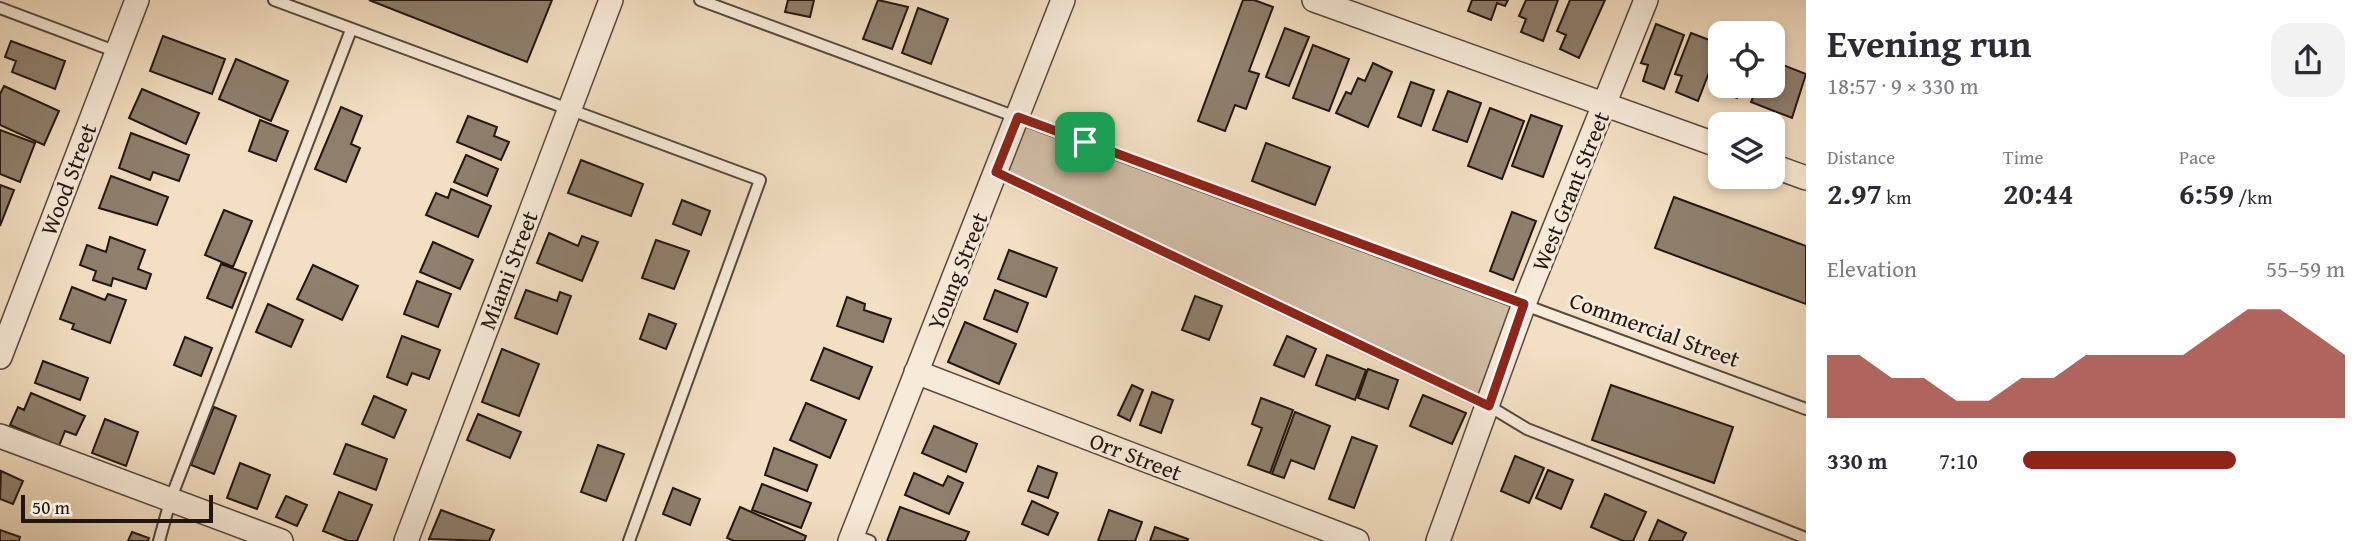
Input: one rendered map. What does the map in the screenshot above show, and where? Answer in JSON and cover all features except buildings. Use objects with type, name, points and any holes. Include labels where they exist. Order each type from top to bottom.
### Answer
[{"type":"street","name":"Wood Street","points":[[0,358],[137,0]]},
{"type":"street","name":"Miami Street","points":[[406,541],[611,0]]},
{"type":"street","name":"Young Street","points":[[858,539],[916,372],[1063,0]]},
{"type":"street","points":[[1314,0],[1708,142]]},
{"type":"street","name":"West Grant Street","points":[[1438,541],[1524,304],[1646,0]]},
{"type":"street","points":[[1785,170],[1806,178]]},
{"type":"street","name":"Orr Street","points":[[916,372],[1357,541]]},
{"type":"street","points":[[0,436],[281,541]]},
{"type":"lane","points":[[274,0],[760,180],[629,541]]},
{"type":"lane","name":"Commercial Street","points":[[700,0],[1806,409]]},
{"type":"lane","points":[[0,8],[117,52]]},
{"type":"lane","points":[[159,541],[171,498],[351,30]]},
{"type":"lane","points":[[996,172],[1489,406],[1527,429],[1806,538]]},
{"type":"shaded area","points":[[1018,117],[1524,304],[1489,406],[996,172]]},
{"type":"route","points":[[1018,117],[1085,142],[1524,304],[1489,406],[996,172],[1018,117]]}]
